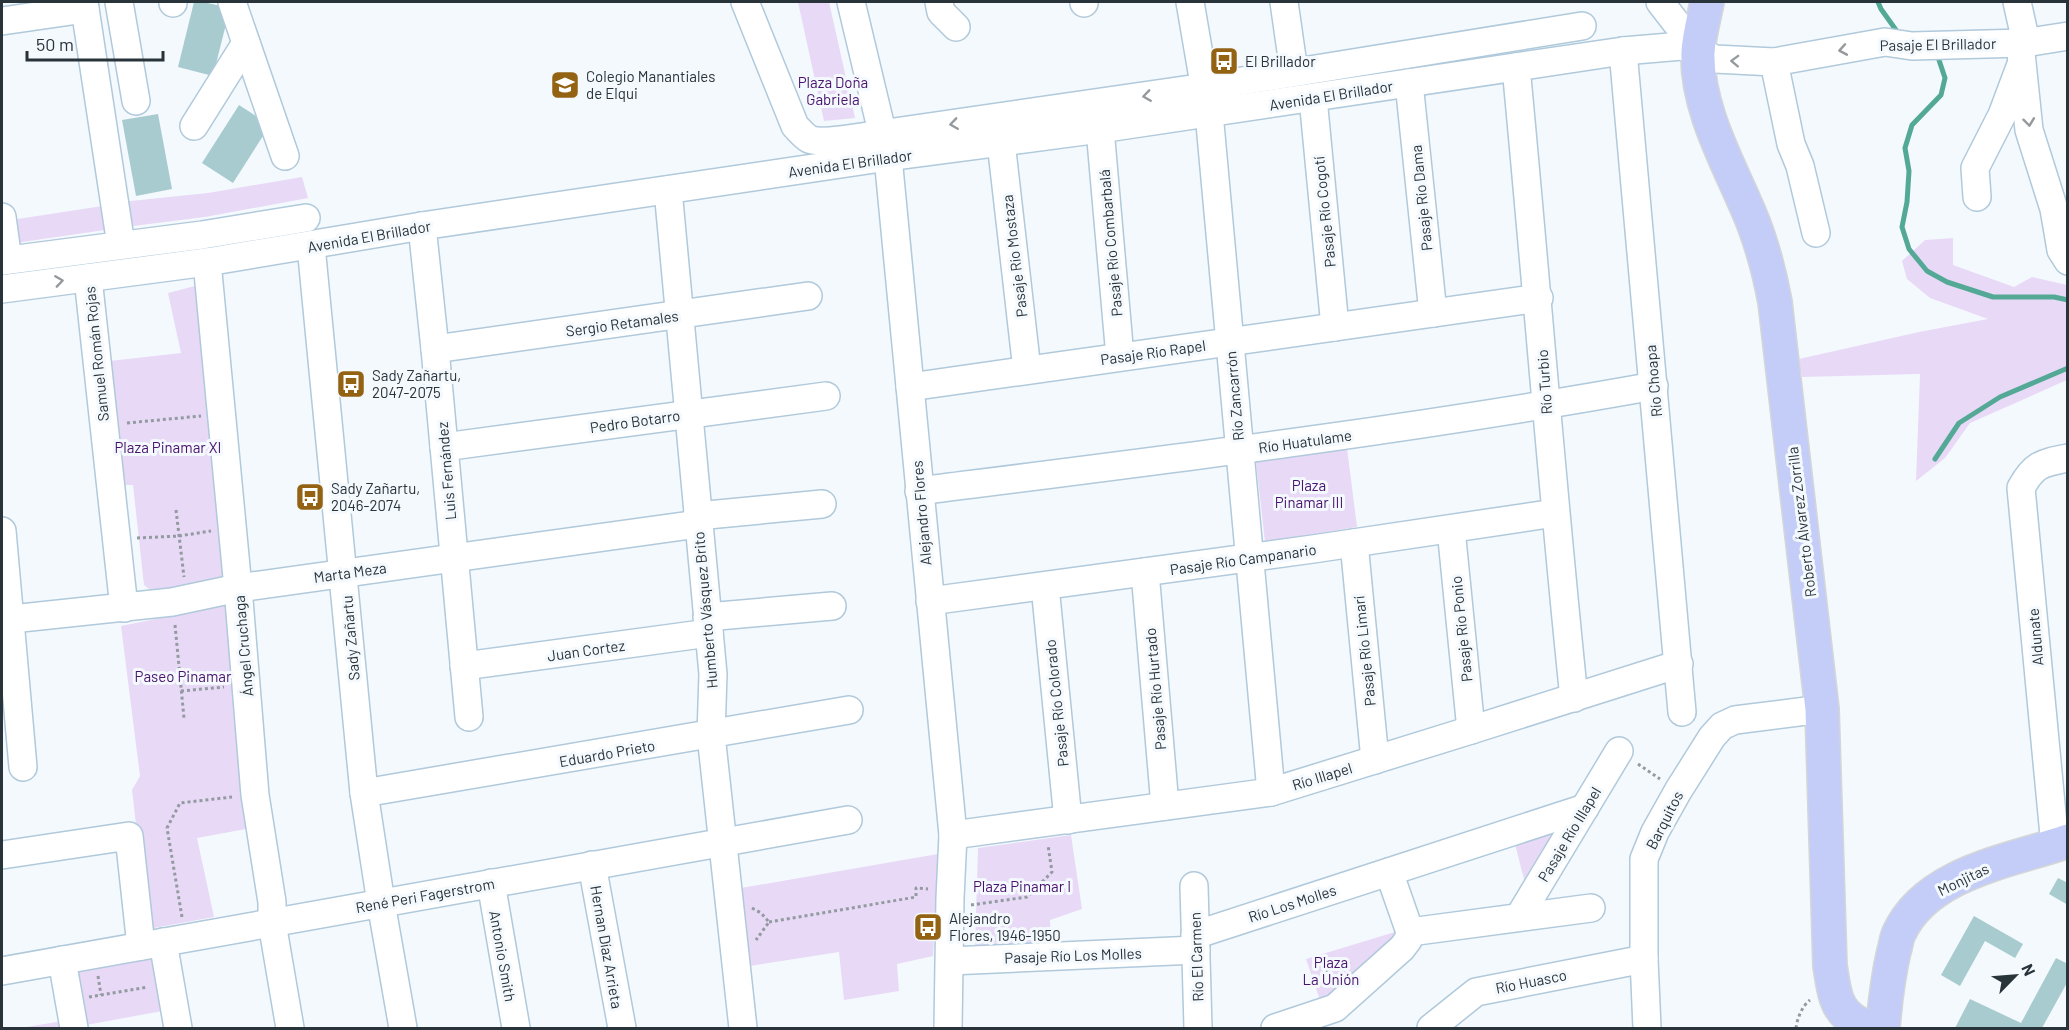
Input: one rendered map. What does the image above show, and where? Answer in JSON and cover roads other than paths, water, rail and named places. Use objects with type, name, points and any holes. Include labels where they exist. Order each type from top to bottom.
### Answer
[{"type":"main road","name":"Roberto Álvarez Zorrilla","points":[[1707,2],[1698,51],[1700,74],[1710,117],[1757,231],[1771,280],[1822,709],[1830,966],[1836,1003],[1857,1023],[1881,1029]]},
{"type":"main road","name":"Monjitas","points":[[1881,1029],[1888,976],[1899,934],[1914,911],[1938,888],[1984,867],[2061,843]]},
{"type":"street","points":[[232,2],[285,156]]},
{"type":"street","name":"Avenida El Brillador","points":[[745,2],[795,126],[809,139],[885,146],[1001,142],[1100,129],[1207,100],[1294,72],[1582,26]]},
{"type":"street","name":"Alejandro Flores","points":[[851,2],[885,146],[953,835],[948,1029]]},
{"type":"street","points":[[939,2],[941,12],[956,27]]},
{"type":"street","name":"Río Zancarrón","points":[[1190,2],[1207,100],[1271,792]]},
{"type":"street","points":[[1284,2],[1294,72]]},
{"type":"street","points":[[1660,2],[1698,51],[1725,61],[1774,62],[1791,144],[1800,166],[1816,232]]},
{"type":"street","points":[[2017,2],[2029,130],[2054,209],[2061,250],[2067,261]]},
{"type":"street","points":[[86,14],[121,245]]},
{"type":"street","points":[[2,21],[86,14],[121,14],[136,101]]},
{"type":"street","name":"Pasaje El Brillador","points":[[1774,62],[1885,42],[1912,46],[2023,49],[2067,36]]},
{"type":"street","points":[[194,126],[246,43]]},
{"type":"street","name":"Avenida El Brillador","points":[[2,289],[301,248],[422,226],[668,190],[885,146],[1207,100],[1313,98],[1623,51],[1682,46],[1698,51]]},
{"type":"street","points":[[1977,197],[1975,168],[2003,111],[2023,49]]},
{"type":"street","name":"Río Choapa","points":[[1623,51],[1682,712]]},
{"type":"street","name":"Río Turbio","points":[[1516,67],[1539,298],[1545,406],[1574,698]]},
{"type":"street","name":"Pasaje Río Dama","points":[[1408,83],[1433,313]]},
{"type":"street","name":"Pasaje Río Cogotí","points":[[1313,98],[1335,327]]},
{"type":"street","name":"Pasaje Río Combarbalá","points":[[1100,129],[1120,357]]},
{"type":"street","name":"Pasaje Río Mostaza","points":[[1001,142],[1027,370]]},
{"type":"street","name":"Humberto Vásquez Brito","points":[[668,190],[713,674],[711,735],[743,1029]]},
{"type":"street","points":[[2,217],[5,261]]},
{"type":"street","name":"Avenida El Brillador","points":[[5,261],[202,236],[306,218]]},
{"type":"street","name":"Luis Fernández","points":[[422,226],[469,717]]},
{"type":"street","points":[[202,236],[301,248]]},
{"type":"street","name":"Sady Zañartu","points":[[301,248],[343,573],[364,794],[403,1029]]},
{"type":"street","name":"Ángel Cruchaga","points":[[207,262],[255,795],[272,902],[272,922],[290,1029]]},
{"type":"street","name":"Samuel Román Rojas","points":[[88,278],[124,608]]},
{"type":"street","name":"Sergio Retamales","points":[[435,349],[808,296]]},
{"type":"street","name":"Pasaje Río Rapel","points":[[910,387],[1539,298]]},
{"type":"street","name":"Río Huatulame","points":[[919,490],[1239,450],[1545,406],[1654,386]]},
{"type":"street","name":"Pedro Botarro","points":[[444,447],[826,396]]},
{"type":"street","name":"Aldunate","points":[[2061,843],[2021,488],[2029,473],[2045,463],[2067,458]]},
{"type":"street","name":"Marta Meza","points":[[6,619],[181,601],[238,588],[698,520],[822,504]]},
{"type":"street","name":"Pasaje Río Campanario","points":[[930,601],[1249,558],[1555,513]]},
{"type":"street","name":"Pasaje Río Ponio","points":[[1451,529],[1472,730]]},
{"type":"street","points":[[2,531],[6,619],[23,766]]},
{"type":"street","name":"Pasaje Río Limarí","points":[[1354,543],[1375,760]]},
{"type":"street","name":"Pasaje Río Hurtado","points":[[1144,572],[1165,806]]},
{"type":"street","name":"Pasaje Río Colorado","points":[[1045,586],[1058,821]]},
{"type":"street","name":"Juan Cortez","points":[[464,666],[832,606]]},
{"type":"street","name":"Río Illapel","points":[[953,835],[1271,792],[1679,664]]},
{"type":"street","name":"Barquitos","points":[[1647,1029],[1644,859],[1655,832],[1678,791],[1722,726],[1735,720],[1822,709]]},
{"type":"street","name":"Eduardo Prieto","points":[[364,794],[849,710]]},
{"type":"street","name":"Pasaje Río Illapel","points":[[1519,917],[1619,751]]},
{"type":"street","points":[[1275,1029],[1332,1018],[1408,940],[1410,932],[1389,872],[1585,808]]},
{"type":"street","name":"René Peri Fagerstrom","points":[[2,971],[848,820]]},
{"type":"street","points":[[2,855],[129,836],[152,944],[170,983],[178,1029]]},
{"type":"street","name":"Hernan Díaz Arrieta","points":[[592,865],[622,1029]]},
{"type":"street","name":"Río Los Molles","points":[[1196,942],[1389,872]]},
{"type":"street","name":"Antonio Smith","points":[[491,883],[516,1029]]},
{"type":"street","name":"Río El Carmen","points":[[1194,886],[1198,1029]]},
{"type":"street","points":[[1410,932],[1591,908]]},
{"type":"street","name":"Pasaje Río Los Molles","points":[[950,961],[1196,942]]},
{"type":"street","name":"Río Huasco","points":[[1431,1029],[1476,992],[1644,959]]},
{"type":"street","points":[[62,960],[74,1029]]},
{"type":"waterway","points":[[1878,2],[1896,30]]},
{"type":"waterway","points":[[1935,55],[1938,57],[1945,78],[1941,95],[1912,125],[1905,148],[1909,171],[1907,202],[1902,227],[1909,249],[1927,271],[1947,282],[1993,297],[2054,297],[2068,300]]},
{"type":"waterway","points":[[1935,459],[1959,423],[2000,397],[2068,368]]},
{"type":"place","name":"El Brillador","points":[[1224,61]]},
{"type":"place","name":"Colegio Manantiales de Elqui","points":[[565,85]]},
{"type":"place","name":"Sady Zañartu, 2047-2075","points":[[351,384]]},
{"type":"place","name":"Sady Zañartu, 2046-2074","points":[[310,497]]},
{"type":"place","name":"Alejandro Flores, 1946-1950","points":[[928,927]]},
{"type":"park label","name":"Plaza Doña Gabriela","points":[[833,90]]},
{"type":"park label","name":"Plaza Pinamar XI","points":[[168,447]]},
{"type":"park label","name":"Plaza Pinamar III","points":[[1309,494]]},
{"type":"park label","name":"Paseo Pinamar","points":[[183,676]]},
{"type":"park label","name":"Plaza Pinamar I","points":[[1022,886]]},
{"type":"park label","name":"Plaza La Unión","points":[[1331,970]]}]
